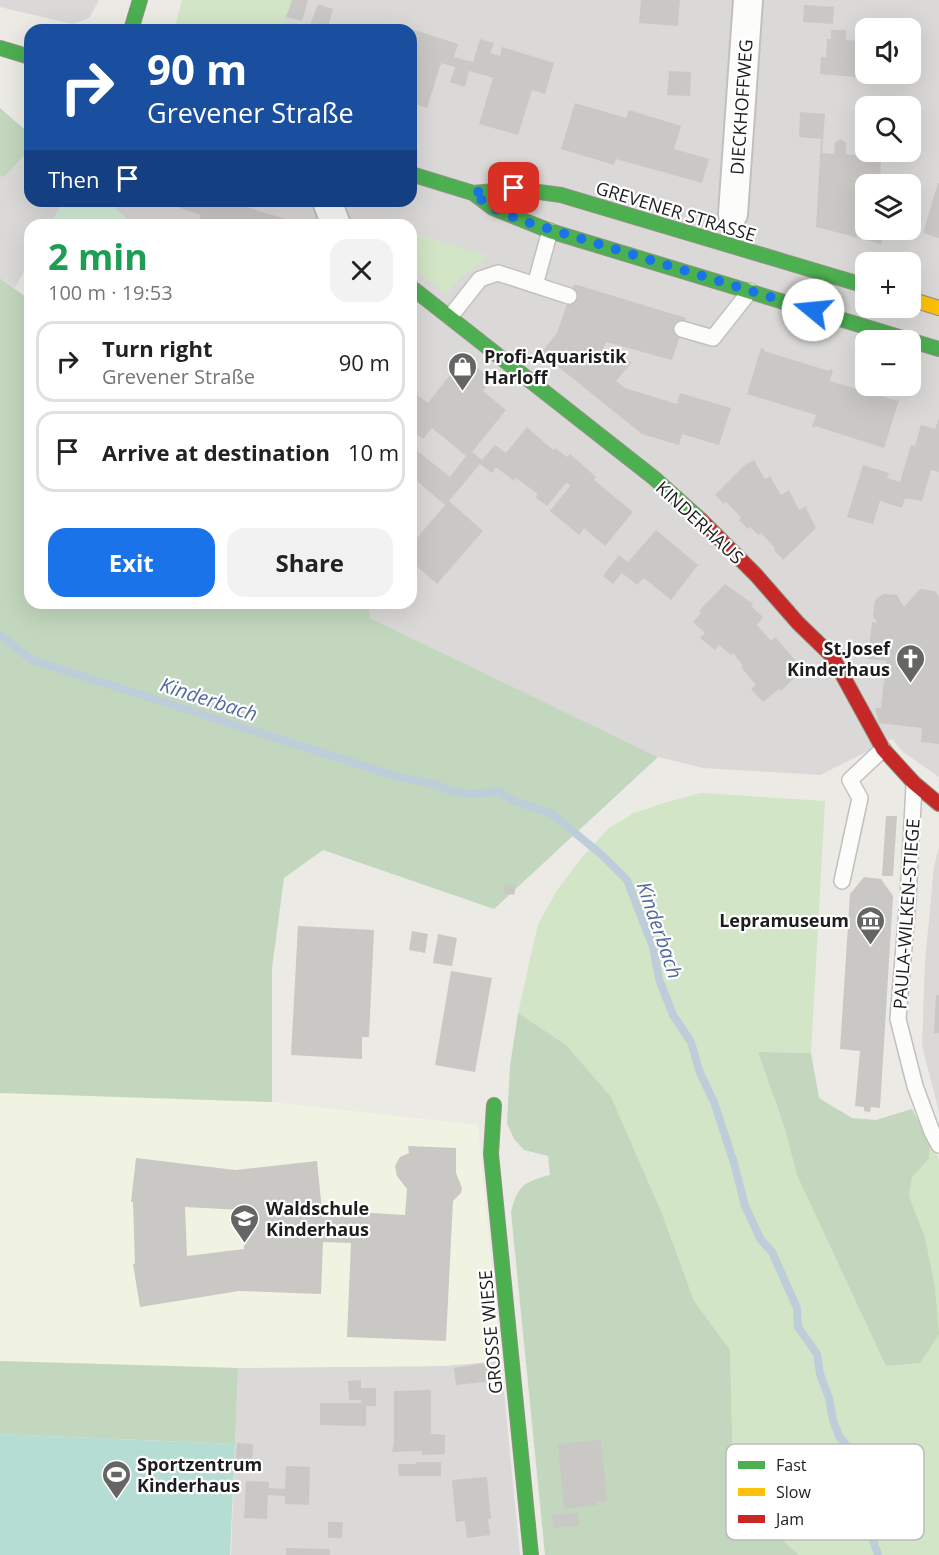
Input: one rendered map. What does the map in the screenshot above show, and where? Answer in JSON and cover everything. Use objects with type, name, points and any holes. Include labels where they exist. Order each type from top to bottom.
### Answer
[{"type":"street","points":[[133,24],[140,0]]},
{"type":"street","name":"DIECKHOFFWEG","points":[[733,214],[748,0]]},
{"type":"street","points":[[0,48],[24,55]]},
{"type":"street","name":"GREVENER STRASSE","points":[[417,176],[472,193],[493,208],[550,231],[939,349]]},
{"type":"street","name":"GREVENER STRASSE","points":[[472,193],[500,188],[528,189],[561,195],[855,283]]},
{"type":"street","name":"KINDERHAUS","points":[[417,292],[692,510],[832,656],[883,749],[914,783],[939,804]]},
{"type":"street","points":[[921,302],[939,308]]},
{"type":"street","name":"GROSSE WIESE","points":[[494,1105],[491,1154],[531,1555]]},
{"type":"lane","points":[[535,285],[550,231]]},
{"type":"lane","points":[[450,317],[480,279],[498,273],[569,296]]},
{"type":"lane","points":[[682,329],[713,338],[750,291]]},
{"type":"lane","points":[[842,881],[860,798],[850,780],[883,749]]},
{"type":"lane","name":"PAULA-WILKEN-STIEGE","points":[[914,783],[909,898],[898,1019],[915,1086],[939,1145]]},
{"type":"shaded area","points":[[0,0],[99,0],[90,17],[72,24],[0,7]]},
{"type":"shaded area","points":[[292,0],[939,0],[939,777],[903,752],[892,739],[820,775],[703,768],[658,757],[370,618],[369,609],[417,609],[417,219],[127,219],[114,207],[417,207],[417,24],[284,24]]},
{"type":"shaded area","points":[[24,155],[24,207],[60,207],[54,219],[24,219],[24,272],[15,288],[0,278],[0,176],[4,176]]},
{"type":"shaded area","points":[[60,207],[114,207],[127,219],[54,219]]},
{"type":"shaded area","points":[[939,848],[939,1112],[922,1046],[925,962],[934,866]]},
{"type":"shaded area","name":"Waldschule Kinderhaus","points":[[0,1093],[272,1102],[478,1125],[501,1361],[442,1366],[238,1368],[0,1361]]},
{"type":"shaded area","points":[[501,1361],[520,1555],[231,1555],[238,1368],[442,1366]]},
{"type":"shaded area","name":"Sportzentrum Kinderhaus","points":[[0,1434],[235,1444],[230,1555],[0,1555]]},
{"type":"green space","points":[[182,0],[292,0],[284,24],[176,23]]},
{"type":"green space","points":[[0,108],[24,129],[24,155],[4,177],[0,176]]},
{"type":"green space","points":[[417,234],[488,256],[460,278],[446,294],[417,271]]},
{"type":"green space","points":[[0,278],[24,296],[24,609],[369,609],[370,618],[658,757],[494,909],[323,850],[284,878],[272,968],[272,1102],[0,1093]]},
{"type":"green space","points":[[701,793],[825,801],[811,1053],[758,1052],[784,1126],[797,1175],[925,1237],[909,1196],[912,1177],[929,1159],[930,1143],[939,1159],[939,1555],[799,1555],[782,1540],[924,1540],[924,1444],[732,1444],[730,1350],[694,1301],[663,1216],[518,1013],[538,924],[558,889],[583,856],[609,828],[634,813]]},
{"type":"green space","points":[[518,1013],[566,1045],[611,1097],[663,1216],[694,1301],[730,1350],[732,1444],[726,1444],[726,1540],[782,1540],[799,1555],[545,1555],[511,1212],[516,1196],[523,1186],[550,1175],[548,1156],[524,1150],[514,1139],[507,1123],[510,1066]]},
{"type":"green space","points":[[758,1052],[811,1053],[819,1098],[852,1118],[876,1120],[912,1109],[930,1143],[929,1159],[912,1177],[909,1196],[925,1237],[935,1288],[939,1334],[920,1363],[886,1366],[797,1175],[784,1126]]},
{"type":"green space","points":[[0,1361],[238,1368],[235,1444],[0,1434]]},
{"type":"building","points":[[292,0],[308,0],[302,21],[286,17]]},
{"type":"building","points":[[641,0],[680,0],[678,26],[639,23]]},
{"type":"building","points":[[318,4],[333,9],[329,24],[310,24]]},
{"type":"building","points":[[804,5],[834,7],[833,24],[803,22]]},
{"type":"building","points":[[831,30],[846,30],[846,40],[855,40],[855,77],[820,74],[821,57],[826,57],[827,39],[831,39]]},
{"type":"building","points":[[417,31],[458,44],[454,57],[473,62],[480,39],[494,43],[490,53],[500,56],[502,47],[554,63],[545,94],[532,90],[518,135],[479,124],[493,78],[484,75],[469,71],[465,87],[450,82],[455,67],[441,63],[427,108],[417,105]]},
{"type":"building","points":[[669,71],[691,72],[690,96],[667,95]]},
{"type":"building","points":[[575,103],[626,118],[629,110],[681,126],[674,149],[709,159],[702,183],[616,159],[614,165],[561,149]]},
{"type":"building","points":[[800,112],[825,114],[822,153],[834,154],[835,142],[841,139],[846,143],[846,154],[855,155],[855,162],[881,162],[880,174],[855,174],[855,237],[816,227],[821,139],[799,137]]},
{"type":"building","points":[[939,183],[939,238],[923,233]]},
{"type":"building","points":[[177,207],[247,207],[284,219],[200,219],[201,215]]},
{"type":"building","points":[[866,240],[882,240],[881,244]]},
{"type":"building","points":[[574,284],[686,318],[672,360],[606,342],[602,353],[632,362],[616,381],[625,388],[677,404],[680,393],[731,408],[719,445],[682,434],[679,445],[642,434],[541,353],[557,333]]},
{"type":"building","points":[[761,348],[764,351],[829,371],[833,370],[830,381],[855,388],[855,396],[880,396],[897,401],[900,397],[884,448],[815,426],[815,428],[812,427],[816,415],[747,394]]},
{"type":"building","points":[[464,357],[492,379],[483,391],[506,410],[472,452],[482,460],[495,445],[506,453],[527,427],[553,450],[555,448],[567,457],[570,454],[596,477],[594,480],[633,512],[605,546],[584,528],[579,535],[550,511],[570,486],[569,484],[566,483],[547,506],[535,497],[538,494],[516,478],[514,481],[496,467],[492,473],[480,464],[449,501],[483,531],[437,584],[417,566],[417,538],[445,505],[417,481],[417,451],[450,477],[466,456],[432,428],[423,439],[417,434],[417,395],[428,403]]},
{"type":"building","points":[[939,418],[939,472],[931,470],[922,501],[905,498],[902,508],[880,501],[873,524],[847,517],[863,465],[889,473],[887,478],[900,482],[911,445],[915,446],[921,425],[935,429]]},
{"type":"building","points":[[754,460],[765,479],[770,476],[781,495],[789,490],[799,510],[808,505],[806,508],[816,528],[783,560],[761,533],[758,535],[750,527],[748,529],[739,520],[741,517],[715,495],[745,465]]},
{"type":"building","points":[[656,530],[698,565],[671,600],[644,578],[637,585],[622,573],[613,584],[603,576],[619,555],[628,562]]},
{"type":"building","points":[[725,584],[753,604],[751,606],[763,617],[757,625],[771,641],[775,637],[803,669],[781,691],[779,689],[763,702],[751,689],[756,685],[733,653],[731,655],[719,645],[715,650],[700,638],[705,633],[693,622],[701,613],[699,611]]},
{"type":"building","name":"St.Josef Kinderhaus","points":[[920,589],[935,591],[939,597],[939,744],[921,742],[922,728],[879,723],[875,708],[881,708],[886,661],[868,659],[872,622],[877,623],[873,615],[875,600],[883,594],[897,595],[904,607]]},
{"type":"building","points":[[886,816],[897,816],[893,876],[882,876]]},
{"type":"building","points":[[864,877],[881,879],[893,896],[880,1108],[871,1107],[870,1112],[864,1111],[864,1107],[855,1106],[860,1051],[840,1049],[850,894]]},
{"type":"building","points":[[505,884],[516,886],[514,895],[503,893]]},
{"type":"building","points":[[298,926],[374,930],[369,1037],[362,1037],[362,1059],[291,1055]]},
{"type":"building","points":[[412,931],[428,934],[425,953],[409,950]]},
{"type":"building","points":[[438,934],[457,938],[452,966],[433,963]]},
{"type":"building","points":[[451,971],[492,978],[475,1072],[435,1065]]},
{"type":"building","points":[[936,995],[939,995],[939,1033],[934,1033]]},
{"type":"building","points":[[408,1146],[456,1148],[456,1173],[462,1188],[461,1193],[453,1201],[446,1341],[347,1337],[351,1243],[323,1242],[321,1294],[239,1291],[140,1307],[133,1264],[135,1264],[133,1202],[131,1202],[136,1158],[235,1170],[317,1161],[322,1210],[405,1215],[407,1189],[397,1176],[395,1166],[400,1157],[409,1153]],"holes":[[[185,1207],[243,1210],[244,1249],[187,1256]]]},
{"type":"building","points":[[491,1363],[493,1381],[456,1385],[454,1368]]},
{"type":"building","points":[[361,1380],[361,1388],[376,1388],[376,1406],[366,1406],[366,1426],[320,1425],[320,1403],[361,1403],[361,1400],[349,1400],[348,1381]]},
{"type":"building","points":[[431,1390],[431,1434],[445,1435],[445,1454],[422,1455],[422,1451],[392,1452],[394,1391]]},
{"type":"building","points":[[601,1440],[607,1501],[597,1502],[597,1505],[564,1509],[558,1444]]},
{"type":"building","points":[[237,1443],[253,1444],[252,1471],[235,1470]]},
{"type":"building","points":[[416,1462],[441,1462],[441,1476],[399,1476],[398,1464],[416,1464]]},
{"type":"building","points":[[286,1466],[310,1467],[309,1505],[285,1504],[285,1496],[268,1495],[267,1519],[244,1518],[246,1481],[269,1482],[269,1488],[285,1489]]},
{"type":"building","points":[[487,1477],[491,1519],[488,1519],[490,1535],[467,1538],[465,1521],[456,1522],[452,1480]]},
{"type":"building","points":[[578,1513],[579,1526],[553,1528],[552,1515]]},
{"type":"building","points":[[328,1522],[343,1522],[342,1538],[328,1538]]},
{"type":"building","points":[[286,1548],[330,1549],[330,1555],[286,1555]]},
{"type":"waterway","name":"Kinderbach","points":[[0,635],[32,660],[395,776],[467,794],[499,792],[515,801],[552,814],[602,855],[627,880],[653,947],[659,979],[673,1015],[691,1042],[700,1073],[714,1102],[745,1206],[761,1240],[772,1252],[797,1308],[798,1327],[817,1354],[833,1420],[839,1436],[845,1444]]},
{"type":"waterway","name":"Kinderbach","points":[[873,1540],[878,1555]]},
{"type":"traffic: fast","points":[[133,24],[140,0]]},
{"type":"traffic: fast","points":[[0,48],[24,55]]},
{"type":"traffic: fast","points":[[417,176],[473,193],[493,208],[550,231],[939,349]]},
{"type":"traffic: fast","points":[[473,193],[517,189],[561,195],[855,283]]},
{"type":"traffic: fast","points":[[417,292],[654,478],[701,520]]},
{"type":"traffic: fast","points":[[494,1105],[491,1154],[531,1555]]},
{"type":"traffic: slow","points":[[921,302],[939,308]]},
{"type":"traffic: jam","points":[[701,520],[832,656],[883,749],[914,783],[939,804]]},
{"type":"place","name":"Profi-Aquaristik Harloff","points":[[463,392]]},
{"type":"place","name":"St.Josef Kinderhaus","points":[[911,684]]},
{"type":"place","name":"Lepramuseum","points":[[870,946]]},
{"type":"place","name":"Waldschule Kinderhaus","points":[[245,1244]]},
{"type":"place","name":"Sportzentrum Kinderhaus","points":[[116,1500]]},
{"type":"route","points":[[514,188],[472,193],[493,208],[550,231],[813,310]]}]
